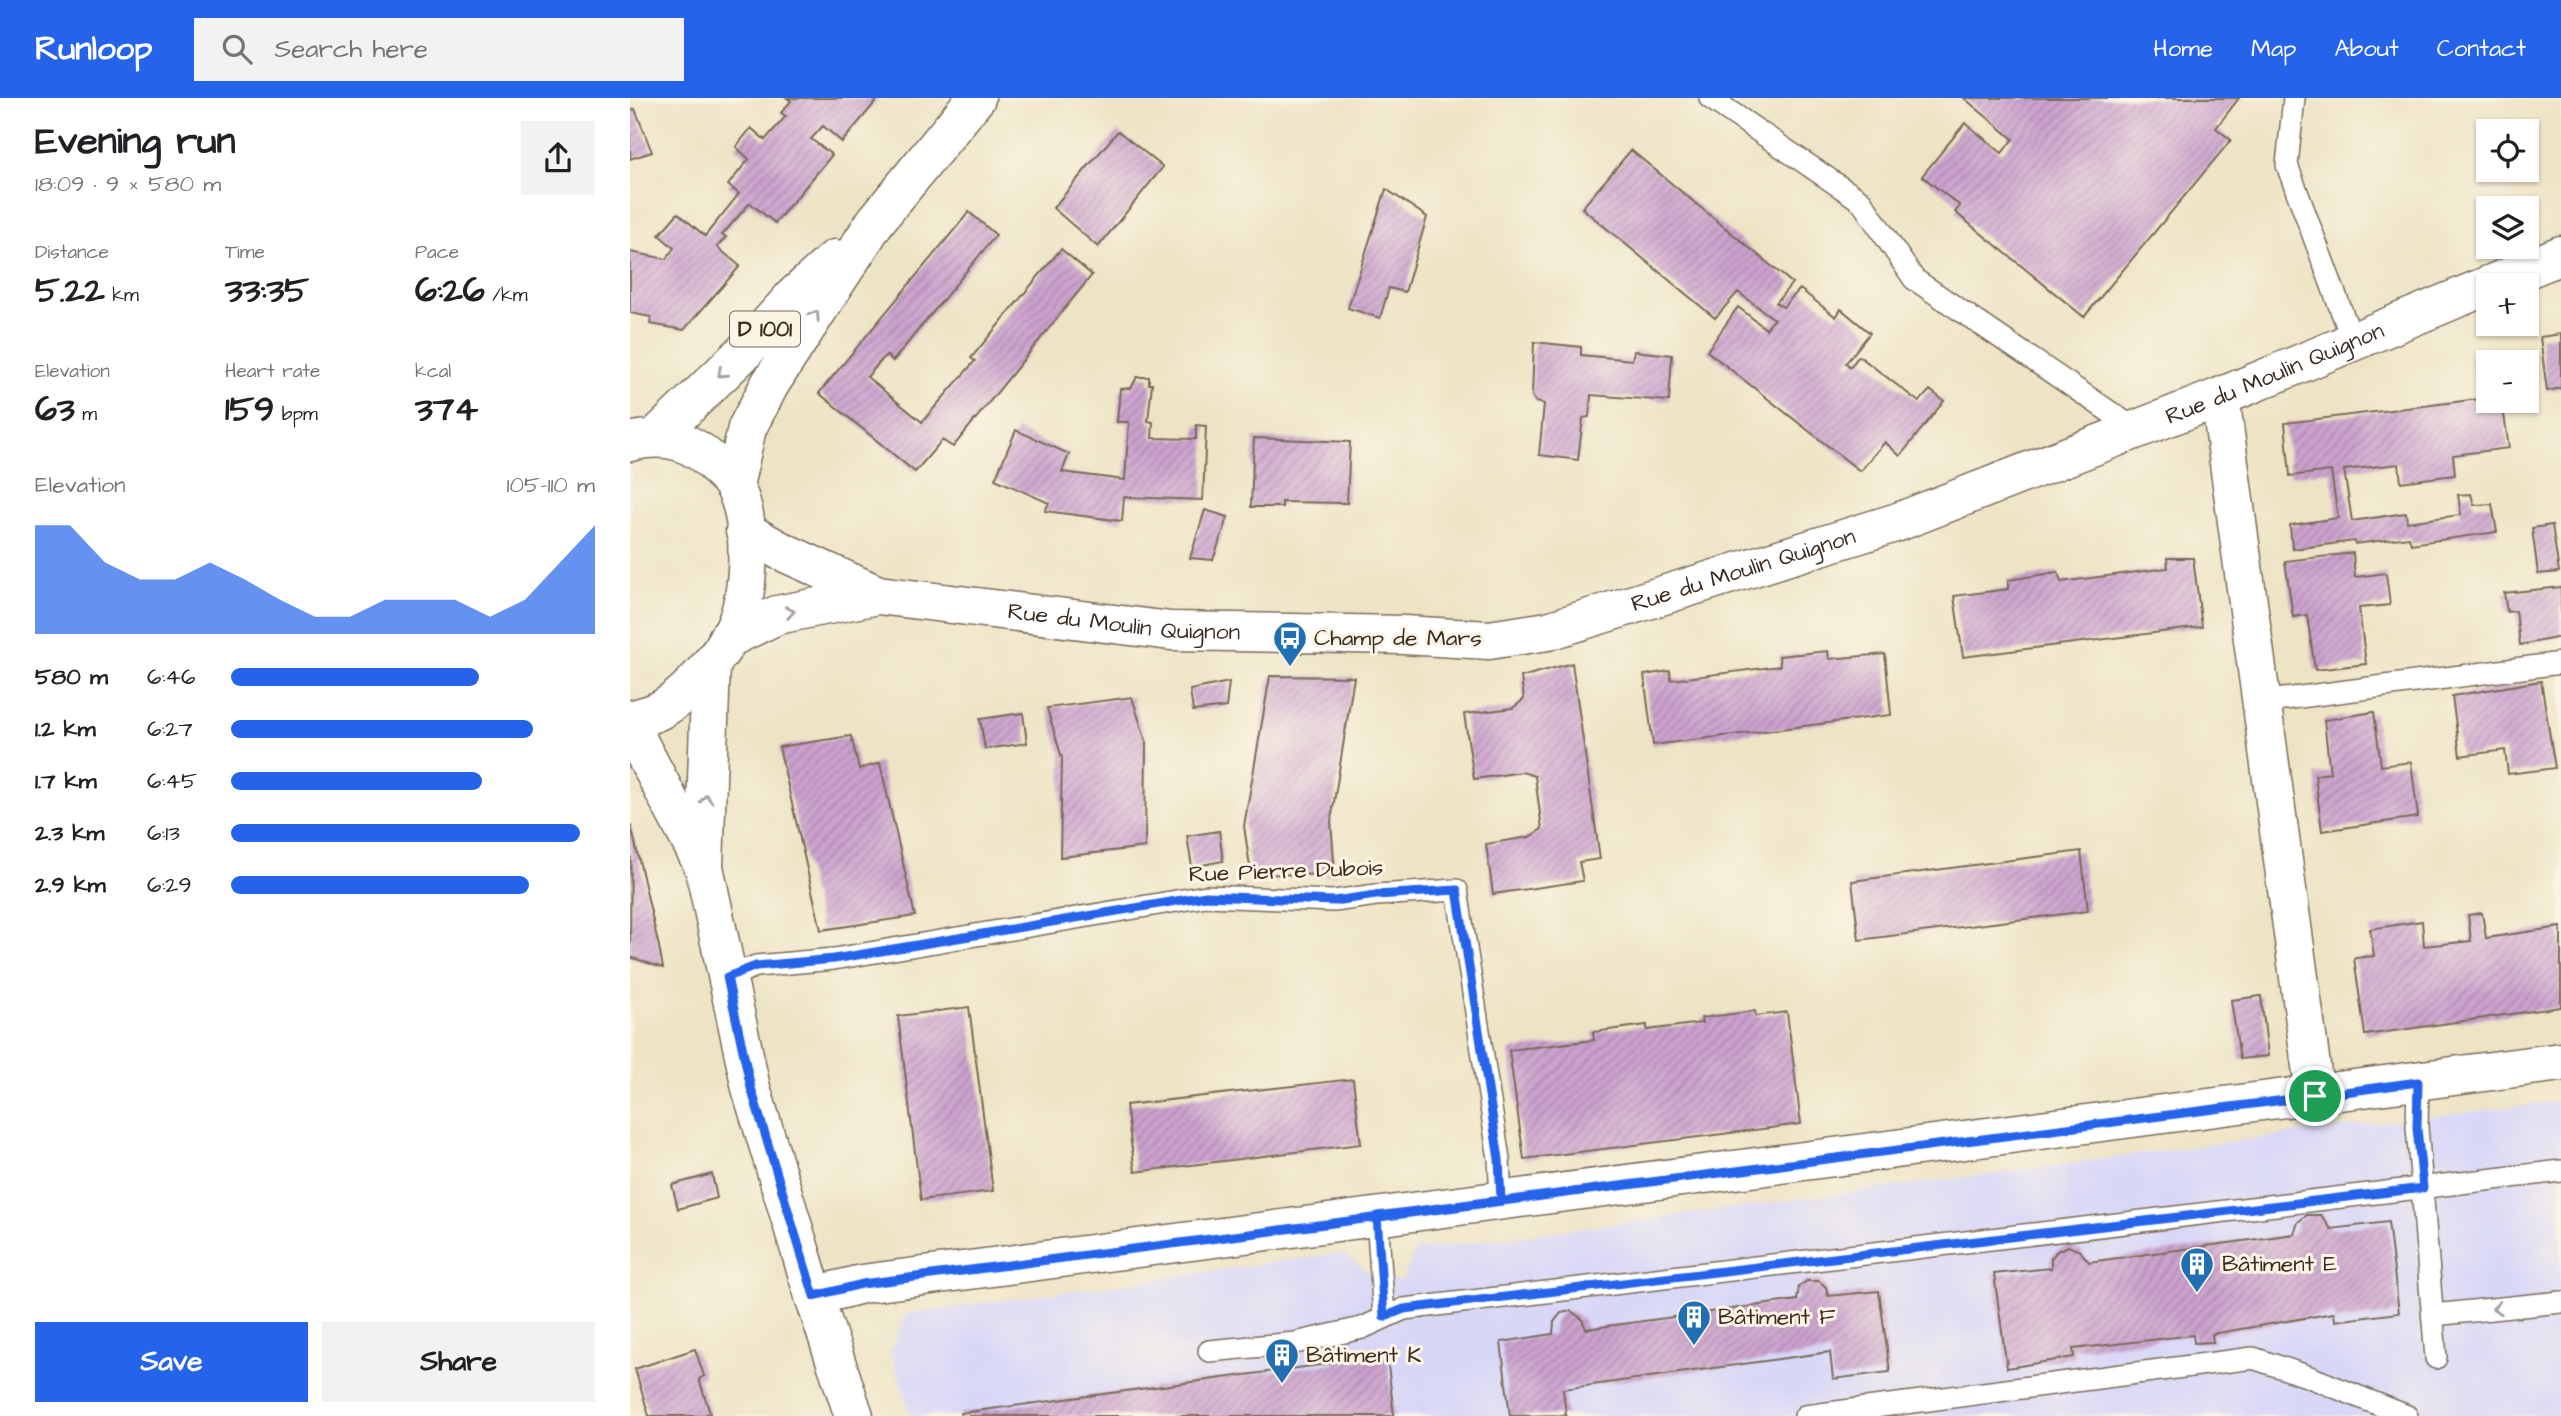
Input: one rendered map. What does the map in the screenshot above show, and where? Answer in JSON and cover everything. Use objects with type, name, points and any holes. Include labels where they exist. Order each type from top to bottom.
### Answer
[{"type":"street","name":"D 1001","points":[[734,486],[745,436],[770,384],[875,222],[976,98]]},
{"type":"street","name":"D 1001","points":[[643,440],[743,353],[794,296],[875,222]]},
{"type":"street","name":"Rue du Moulin Quignon","points":[[745,531],[779,550],[877,595],[1171,631],[1404,635],[1489,640],[1548,631],[1898,522],[2220,397],[2561,255]]},
{"type":"street","points":[[2220,397],[2315,1096]]},
{"type":"street","points":[[630,720],[663,708],[696,681],[719,652],[737,622],[748,568],[743,514],[734,486],[708,455],[683,442],[643,440]]},
{"type":"street","name":"Rue du Moulin Quignon","points":[[719,652],[777,615],[877,595]]},
{"type":"street","points":[[719,652],[704,867],[751,1088],[814,1296],[854,1416]]},
{"type":"street","points":[[630,726],[704,867]]},
{"type":"street","points":[[814,1296],[862,1284],[2561,1062]]},
{"type":"lane","points":[[1710,98],[1861,201],[1914,279],[2135,429]]},
{"type":"lane","points":[[2294,98],[2287,165],[2353,342]]},
{"type":"lane","points":[[2261,702],[2561,663]]},
{"type":"lane","name":"Rue Pierre Dubois","points":[[727,977],[756,966],[834,959],[1206,896],[1334,901],[1376,895],[1457,890],[1499,1159],[1501,1200]]},
{"type":"lane","points":[[2418,1082],[2417,1128],[2436,1358]]},
{"type":"lane","points":[[1209,1351],[1295,1343],[1362,1328],[1404,1309],[1418,1307],[2561,1171]]},
{"type":"lane","points":[[1377,1216],[1384,1317]]},
{"type":"lane","points":[[2433,1315],[2561,1302]]},
{"type":"lane","points":[[1805,1416],[2253,1358],[2307,1376],[2407,1416]]},
{"type":"shaded area","points":[[2561,1101],[2561,1416],[911,1416],[890,1350],[906,1314],[1342,1253],[1380,1280],[1403,1280],[1415,1250],[2383,1122]]},
{"type":"building","points":[[787,98],[879,98],[842,142],[823,126],[811,139],[832,155],[775,223],[750,203],[722,235],[726,237],[717,247],[740,266],[684,330],[650,324],[651,317],[630,313],[630,252],[666,259],[674,248],[659,235],[678,213],[705,236],[739,194],[728,185],[749,159],[736,147],[751,128],[765,140],[786,116],[781,113],[791,101]]},
{"type":"building","points":[[1964,98],[2239,98],[2216,128],[2231,140],[2084,317],[1955,212],[1960,206],[1922,176],[1965,123],[2002,153],[2013,139]]},
{"type":"building","points":[[635,109],[652,152],[630,159],[630,111]]},
{"type":"building","points":[[1118,131],[1163,167],[1098,247],[1053,208]]},
{"type":"building","points":[[1631,150],[1792,283],[1776,303],[1783,307],[1800,289],[1836,317],[1841,309],[1870,333],[1846,363],[1850,367],[1859,356],[1919,402],[1930,390],[1944,401],[1900,456],[1885,442],[1860,471],[1707,351],[1738,307],[1766,329],[1774,319],[1738,292],[1715,318],[1582,208]]},
{"type":"building","points":[[1386,189],[1427,217],[1405,292],[1389,288],[1380,318],[1348,308]]},
{"type":"building","points":[[969,212],[996,235],[893,361],[886,355],[867,377],[922,422],[975,361],[971,358],[1061,249],[1092,275],[953,447],[942,440],[915,472],[819,393]]},
{"type":"building","points":[[2561,334],[2561,388],[2547,391],[2540,337]]},
{"type":"building","points":[[1534,342],[1581,347],[1581,355],[1632,360],[1634,351],[1672,355],[1669,401],[1591,395],[1589,417],[1583,418],[1578,460],[1539,455],[1544,404],[1536,402],[1532,396]]},
{"type":"building","points":[[1137,377],[1149,377],[1149,384],[1152,384],[1148,421],[1153,422],[1152,438],[1196,439],[1196,425],[1206,426],[1203,500],[1124,497],[1122,521],[1045,511],[1049,503],[995,479],[1016,430],[1069,454],[1062,472],[1125,480],[1129,422],[1117,422],[1120,389],[1131,388]]},
{"type":"building","points":[[2476,399],[2476,413],[2504,413],[2509,448],[2453,455],[2455,475],[2401,482],[2399,464],[2344,470],[2352,521],[2406,513],[2407,522],[2461,515],[2458,495],[2471,494],[2474,505],[2492,504],[2497,532],[2411,544],[2409,537],[2292,549],[2290,525],[2338,518],[2331,471],[2290,476],[2285,423]]},
{"type":"building","points":[[1254,438],[1350,442],[1347,503],[1282,502],[1282,507],[1251,507]]},
{"type":"building","points":[[1205,510],[1228,517],[1213,560],[1190,558]]},
{"type":"building","points":[[2552,525],[2559,572],[2538,574],[2532,528]]},
{"type":"building","points":[[2353,553],[2355,577],[2386,573],[2390,605],[2359,608],[2366,664],[2315,670],[2307,615],[2293,617],[2285,561]]},
{"type":"building","points":[[2167,558],[2193,558],[2202,627],[1963,657],[1954,596],[2008,589],[2008,580],[2058,572],[2061,582],[2168,568]]},
{"type":"building","points":[[2561,587],[2561,637],[2520,645],[2516,611],[2507,612],[2504,593]]},
{"type":"building","points":[[1828,651],[1829,659],[1885,654],[1891,715],[1653,745],[1644,675],[1670,671],[1671,680],[1780,666],[1779,656]]},
{"type":"building","points":[[1572,663],[1600,859],[1579,862],[1583,881],[1493,894],[1486,844],[1529,837],[1542,829],[1535,776],[1522,772],[1474,779],[1464,714],[1513,708],[1524,699],[1521,677]]},
{"type":"building","points":[[1270,676],[1354,677],[1331,821],[1335,875],[1251,874],[1244,826]]},
{"type":"building","points":[[2541,681],[2555,768],[2508,774],[2505,750],[2460,756],[2452,696]]},
{"type":"building","points":[[1229,682],[1226,707],[1193,711],[1190,690]]},
{"type":"building","points":[[1132,697],[1146,742],[1145,847],[1060,857],[1062,758],[1047,708]]},
{"type":"building","points":[[2374,712],[2381,766],[2411,762],[2418,817],[2322,831],[2315,775],[2330,773],[2324,720]]},
{"type":"building","points":[[1023,713],[1027,743],[985,749],[980,719]]},
{"type":"building","points":[[851,736],[859,769],[880,763],[915,916],[821,930],[779,747]]},
{"type":"building","points":[[631,825],[659,947],[663,968],[630,957]]},
{"type":"building","points":[[1219,831],[1223,861],[1192,867],[1187,836]]},
{"type":"building","points":[[2081,851],[2088,911],[1859,940],[1852,881]]},
{"type":"building","points":[[2482,913],[2486,938],[2561,927],[2561,1007],[2365,1035],[2354,958],[2374,956],[2370,929],[2422,921],[2424,946],[2471,941],[2468,915]]},
{"type":"building","points":[[2261,996],[2268,1056],[2240,1059],[2231,1000]]},
{"type":"building","points":[[969,1007],[993,1191],[921,1200],[898,1016]]},
{"type":"building","points":[[1755,1011],[1756,1016],[1787,1012],[1801,1124],[1524,1159],[1509,1050],[1594,1040],[1593,1032],[1647,1025],[1647,1030],[1702,1023],[1701,1018]]},
{"type":"building","points":[[1353,1079],[1361,1144],[1135,1172],[1126,1105]]},
{"type":"building","points":[[712,1174],[717,1198],[678,1209],[672,1185]]},
{"type":"building","name":"Bâtiment E","points":[[2307,1215],[2321,1215],[2331,1229],[2388,1222],[2399,1313],[2335,1321],[2334,1313],[2212,1334],[2213,1342],[2194,1343],[2193,1335],[2073,1349],[2074,1357],[2007,1368],[1994,1274],[2051,1268],[2051,1258],[2057,1251],[2068,1246],[2080,1251],[2089,1262],[2294,1234],[2298,1222]]},
{"type":"building","name":"Bâtiment F","points":[[1807,1281],[1819,1281],[1826,1287],[1828,1296],[1879,1291],[1890,1372],[1833,1379],[1830,1352],[1563,1389],[1566,1415],[1510,1416],[1501,1342],[1553,1334],[1554,1322],[1561,1313],[1571,1311],[1582,1319],[1586,1329],[1797,1300],[1799,1286]]},
{"type":"building","points":[[695,1349],[704,1376],[699,1379],[710,1413],[701,1416],[649,1416],[635,1369]]},
{"type":"building","name":"Bâtiment K","points":[[1387,1356],[1394,1416],[961,1416],[961,1413]]},
{"type":"place","name":"Champ de Mars","points":[[1290,668]]},
{"type":"place","name":"Bâtiment E","points":[[2197,1294]]},
{"type":"place","name":"Bâtiment F","points":[[1694,1347]]},
{"type":"place","name":"Bâtiment K","points":[[1282,1385]]},
{"type":"route","points":[[2315,1096],[1501,1200],[862,1284],[814,1296],[751,1088],[727,977],[756,966],[834,959],[1206,896],[1334,901],[1376,895],[1457,890],[1499,1159],[1501,1200],[1377,1216],[1384,1285],[1384,1317],[1404,1309],[2423,1188],[2417,1128],[2418,1082],[2315,1096]]}]
